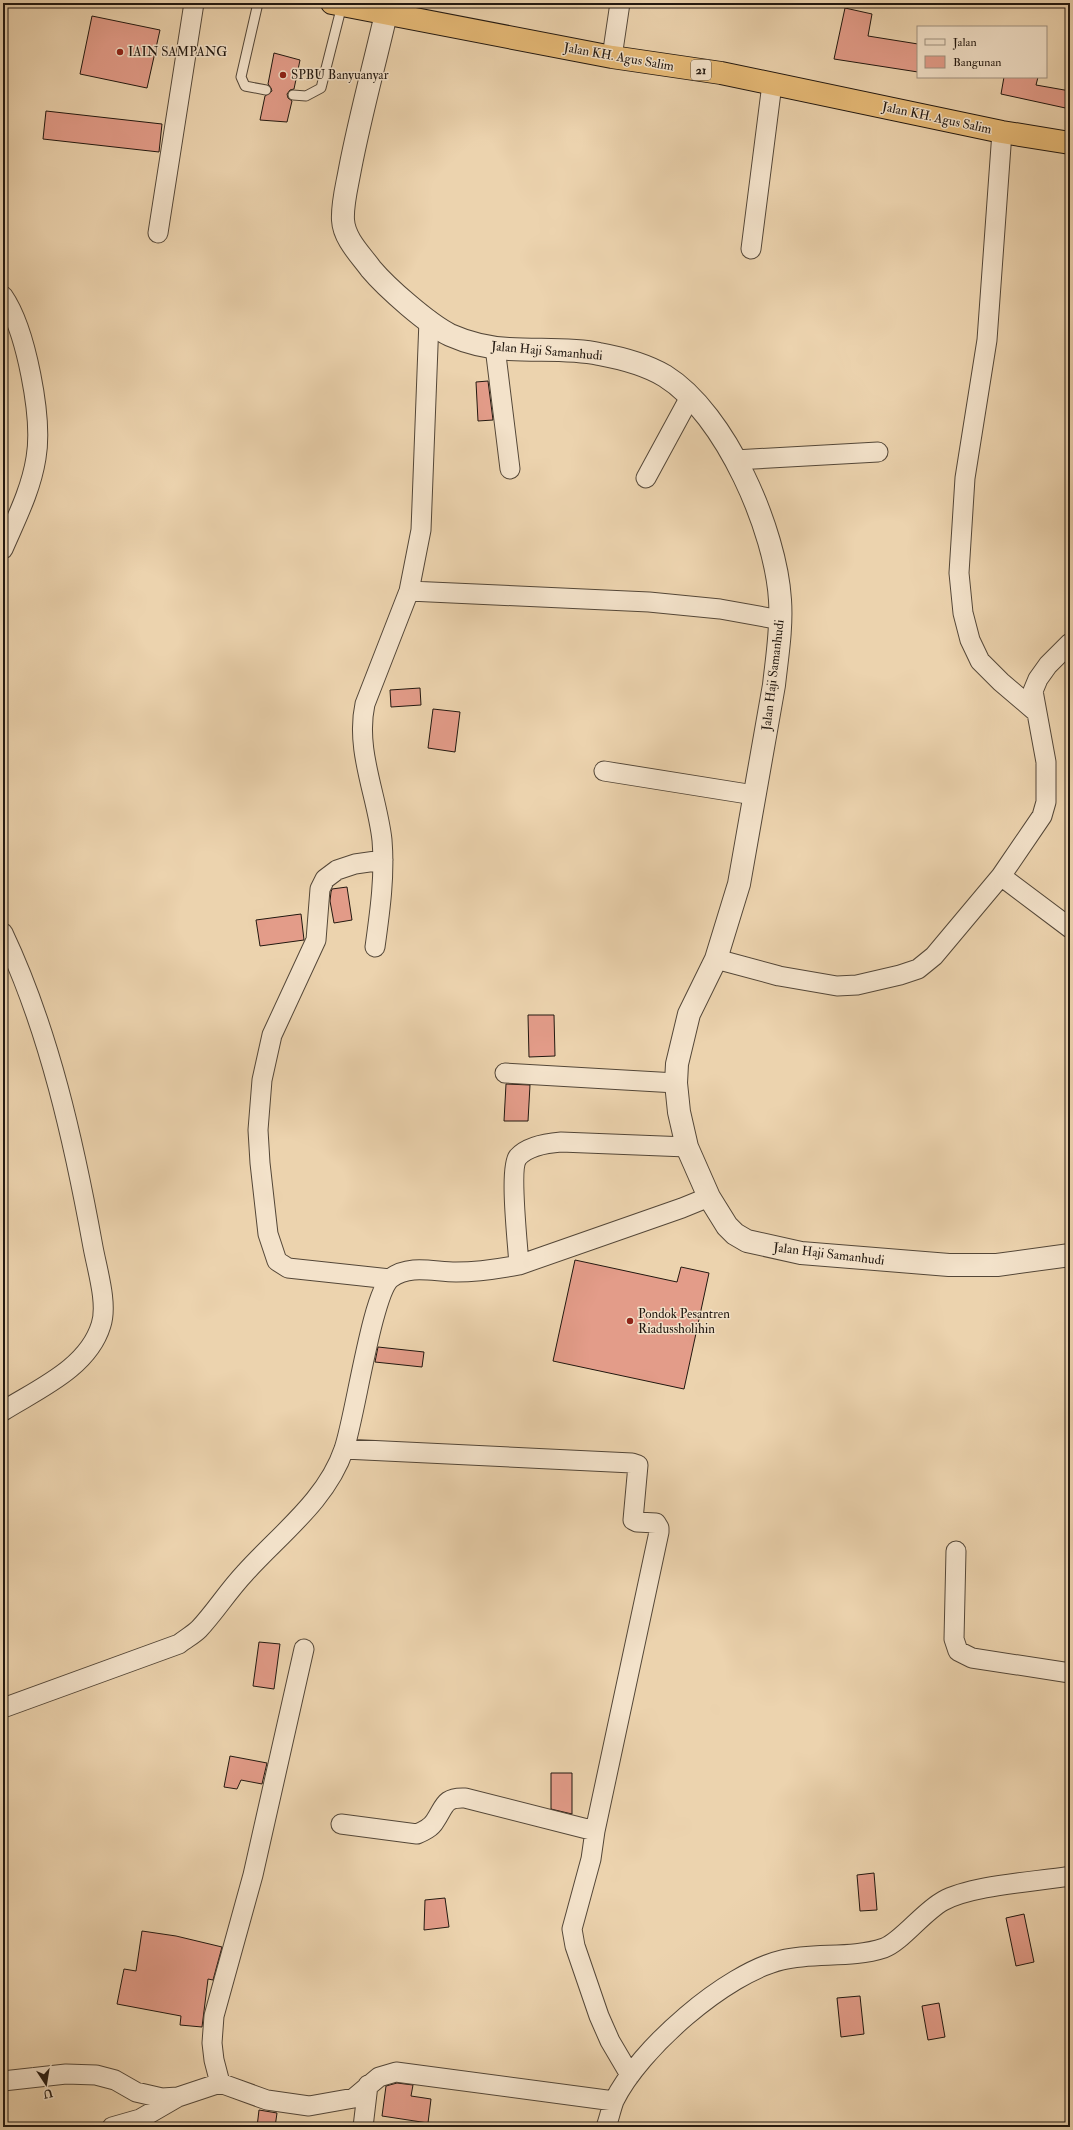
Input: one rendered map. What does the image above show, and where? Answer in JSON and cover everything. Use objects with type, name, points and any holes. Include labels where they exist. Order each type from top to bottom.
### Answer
[{"type":"highway","name":"Jalan KH. Agus Salim","points":[[337,4],[612,57],[721,73],[1002,132],[1070,144]]},
{"type":"street","points":[[158,233],[194,3]]},
{"type":"street","points":[[612,57],[620,3]]},
{"type":"street","name":"Jalan Haji Samanhudi","points":[[386,14],[352,161],[343,221],[352,242],[377,275],[404,301],[448,334],[467,341],[494,347],[604,355],[638,364],[666,377],[690,397],[716,428],[735,460],[764,524],[771,547],[777,574],[780,620],[774,685],[739,884],[716,959],[690,1014],[677,1064],[676,1083],[679,1112],[687,1147],[709,1197],[727,1226],[735,1234],[747,1241],[801,1253],[949,1265],[997,1265],[1070,1255]]},
{"type":"street","points":[[751,249],[772,84]]},
{"type":"street","points":[[1002,132],[987,340],[965,478],[959,573],[963,613],[970,640],[980,661],[1001,682],[1036,711]]},
{"type":"street","points":[[3,296],[11,308],[25,349],[38,419],[36,457],[25,500],[3,549]]},
{"type":"street","points":[[375,947],[383,891],[383,860],[379,818],[363,745],[362,715],[409,591],[421,530],[429,320]]},
{"type":"street","points":[[494,347],[510,469]]},
{"type":"street","points":[[646,478],[690,397]]},
{"type":"street","points":[[735,460],[878,452]]},
{"type":"street","points":[[409,591],[649,602],[720,609],[780,620]]},
{"type":"street","points":[[716,959],[795,979],[837,986],[857,985],[900,975],[918,969],[934,956],[1001,876],[1042,816],[1046,802],[1046,762],[1033,691],[1038,679],[1048,665],[1070,643]]},
{"type":"street","points":[[604,771],[754,795]]},
{"type":"street","points":[[383,860],[355,864],[337,870],[325,879],[320,888],[316,940],[272,1035],[262,1080],[258,1130],[262,1196],[268,1234],[277,1261],[288,1268],[390,1279]]},
{"type":"street","points":[[1001,876],[1070,928]]},
{"type":"street","points":[[3,933],[17,962],[51,1066],[82,1189],[102,1300],[101,1324],[91,1347],[71,1368],[3,1411]]},
{"type":"street","points":[[505,1073],[676,1083]]},
{"type":"street","points":[[519,1264],[514,1186],[515,1165],[519,1156],[548,1144],[562,1142],[687,1147]]},
{"type":"street","points":[[3,1708],[179,1644],[198,1630],[245,1573],[321,1491],[344,1449],[375,1314],[384,1287],[390,1279],[406,1271],[456,1272],[499,1269],[519,1264],[682,1208],[709,1197]]},
{"type":"street","points":[[344,1449],[632,1463],[638,1465],[633,1520],[637,1522],[656,1523],[659,1528],[659,1532],[595,1831],[592,1859],[572,1929],[575,1946],[599,2016],[610,2041],[630,2075]]},
{"type":"street","points":[[956,1551],[954,1639],[958,1651],[963,1656],[972,1658],[1070,1673]]},
{"type":"street","points":[[220,2083],[212,2043],[214,2016],[255,1867],[304,1649]]},
{"type":"street","points":[[341,1824],[417,1834],[428,1829],[435,1821],[444,1805],[454,1798],[465,1798],[595,1831]]},
{"type":"street","points":[[606,2127],[614,2101],[630,2075],[667,2034],[713,1995],[746,1973],[764,1964],[804,1956],[858,1954],[875,1950],[891,1943],[922,1914],[943,1900],[966,1892],[1070,1876]]},
{"type":"street","points":[[112,2127],[140,2119],[178,2097],[220,2083],[267,2100],[309,2106],[348,2101],[386,2074],[396,2072],[614,2101]]},
{"type":"street","points":[[3,2082],[66,2074],[96,2076],[115,2080],[136,2092],[162,2098],[178,2097]]},
{"type":"street","points":[[363,2127],[368,2086]]},
{"type":"lane","points":[[258,3],[241,77],[245,86],[266,90]]},
{"type":"lane","points":[[293,95],[299,97],[312,94],[321,88],[337,4]]},
{"type":"building","points":[[845,8],[872,14],[868,36],[917,44],[917,72],[834,59]]},
{"type":"building","name":"IAIN SAMPANG","points":[[92,16],[160,30],[147,88],[80,74]]},
{"type":"building","name":"SPBU Banyuanyar","points":[[274,53],[300,60],[294,89],[290,90],[287,94],[288,98],[292,101],[287,122],[260,120],[265,96],[272,91],[268,84]]},
{"type":"building","points":[[1004,78],[1038,78],[1036,85],[1070,91],[1070,109],[1001,94]]},
{"type":"building","points":[[46,111],[162,124],[159,152],[43,139]]},
{"type":"building","points":[[488,381],[493,420],[478,421],[476,382]]},
{"type":"building","points":[[420,688],[421,705],[391,707],[390,690]]},
{"type":"building","points":[[433,709],[460,712],[455,752],[428,748]]},
{"type":"building","points":[[347,887],[352,920],[334,923],[330,901],[332,889]]},
{"type":"building","points":[[301,914],[304,940],[260,946],[256,920]]},
{"type":"building","points":[[528,1015],[554,1015],[555,1056],[529,1057]]},
{"type":"building","points":[[506,1084],[530,1085],[528,1121],[504,1121]]},
{"type":"building","name":"Pondok Pesantren Riadussholihin","points":[[575,1260],[677,1282],[681,1267],[709,1273],[684,1389],[553,1361]]},
{"type":"building","points":[[378,1347],[424,1352],[422,1367],[375,1362]]},
{"type":"building","points":[[259,1642],[280,1644],[274,1689],[253,1686]]},
{"type":"building","points":[[230,1756],[267,1763],[262,1784],[241,1780],[237,1789],[224,1787]]},
{"type":"building","points":[[551,1773],[572,1773],[572,1814],[551,1809]]},
{"type":"building","points":[[874,1873],[877,1910],[860,1911],[857,1875]]},
{"type":"building","points":[[445,1898],[449,1927],[424,1930],[425,1900]]},
{"type":"building","points":[[1024,1914],[1034,1962],[1016,1966],[1006,1918]]},
{"type":"building","points":[[142,1931],[176,1936],[222,1947],[213,1980],[208,1979],[202,2027],[180,2025],[181,2016],[117,2004],[124,1969],[136,1971]]},
{"type":"building","points":[[860,1996],[864,2034],[841,2037],[837,1998]]},
{"type":"building","points":[[939,2003],[945,2037],[928,2040],[922,2006]]},
{"type":"building","points":[[397,2083],[413,2085],[411,2096],[431,2099],[428,2123],[382,2116],[386,2086]]},
{"type":"building","points":[[259,2110],[277,2113],[275,2127],[257,2127]]},
{"type":"place","name":"IAIN SAMPANG","points":[[120,52]]},
{"type":"place","name":"SPBU Banyuanyar","points":[[283,75]]},
{"type":"place","name":"Pondok Pesantren Riadussholihin","points":[[630,1321]]}]
